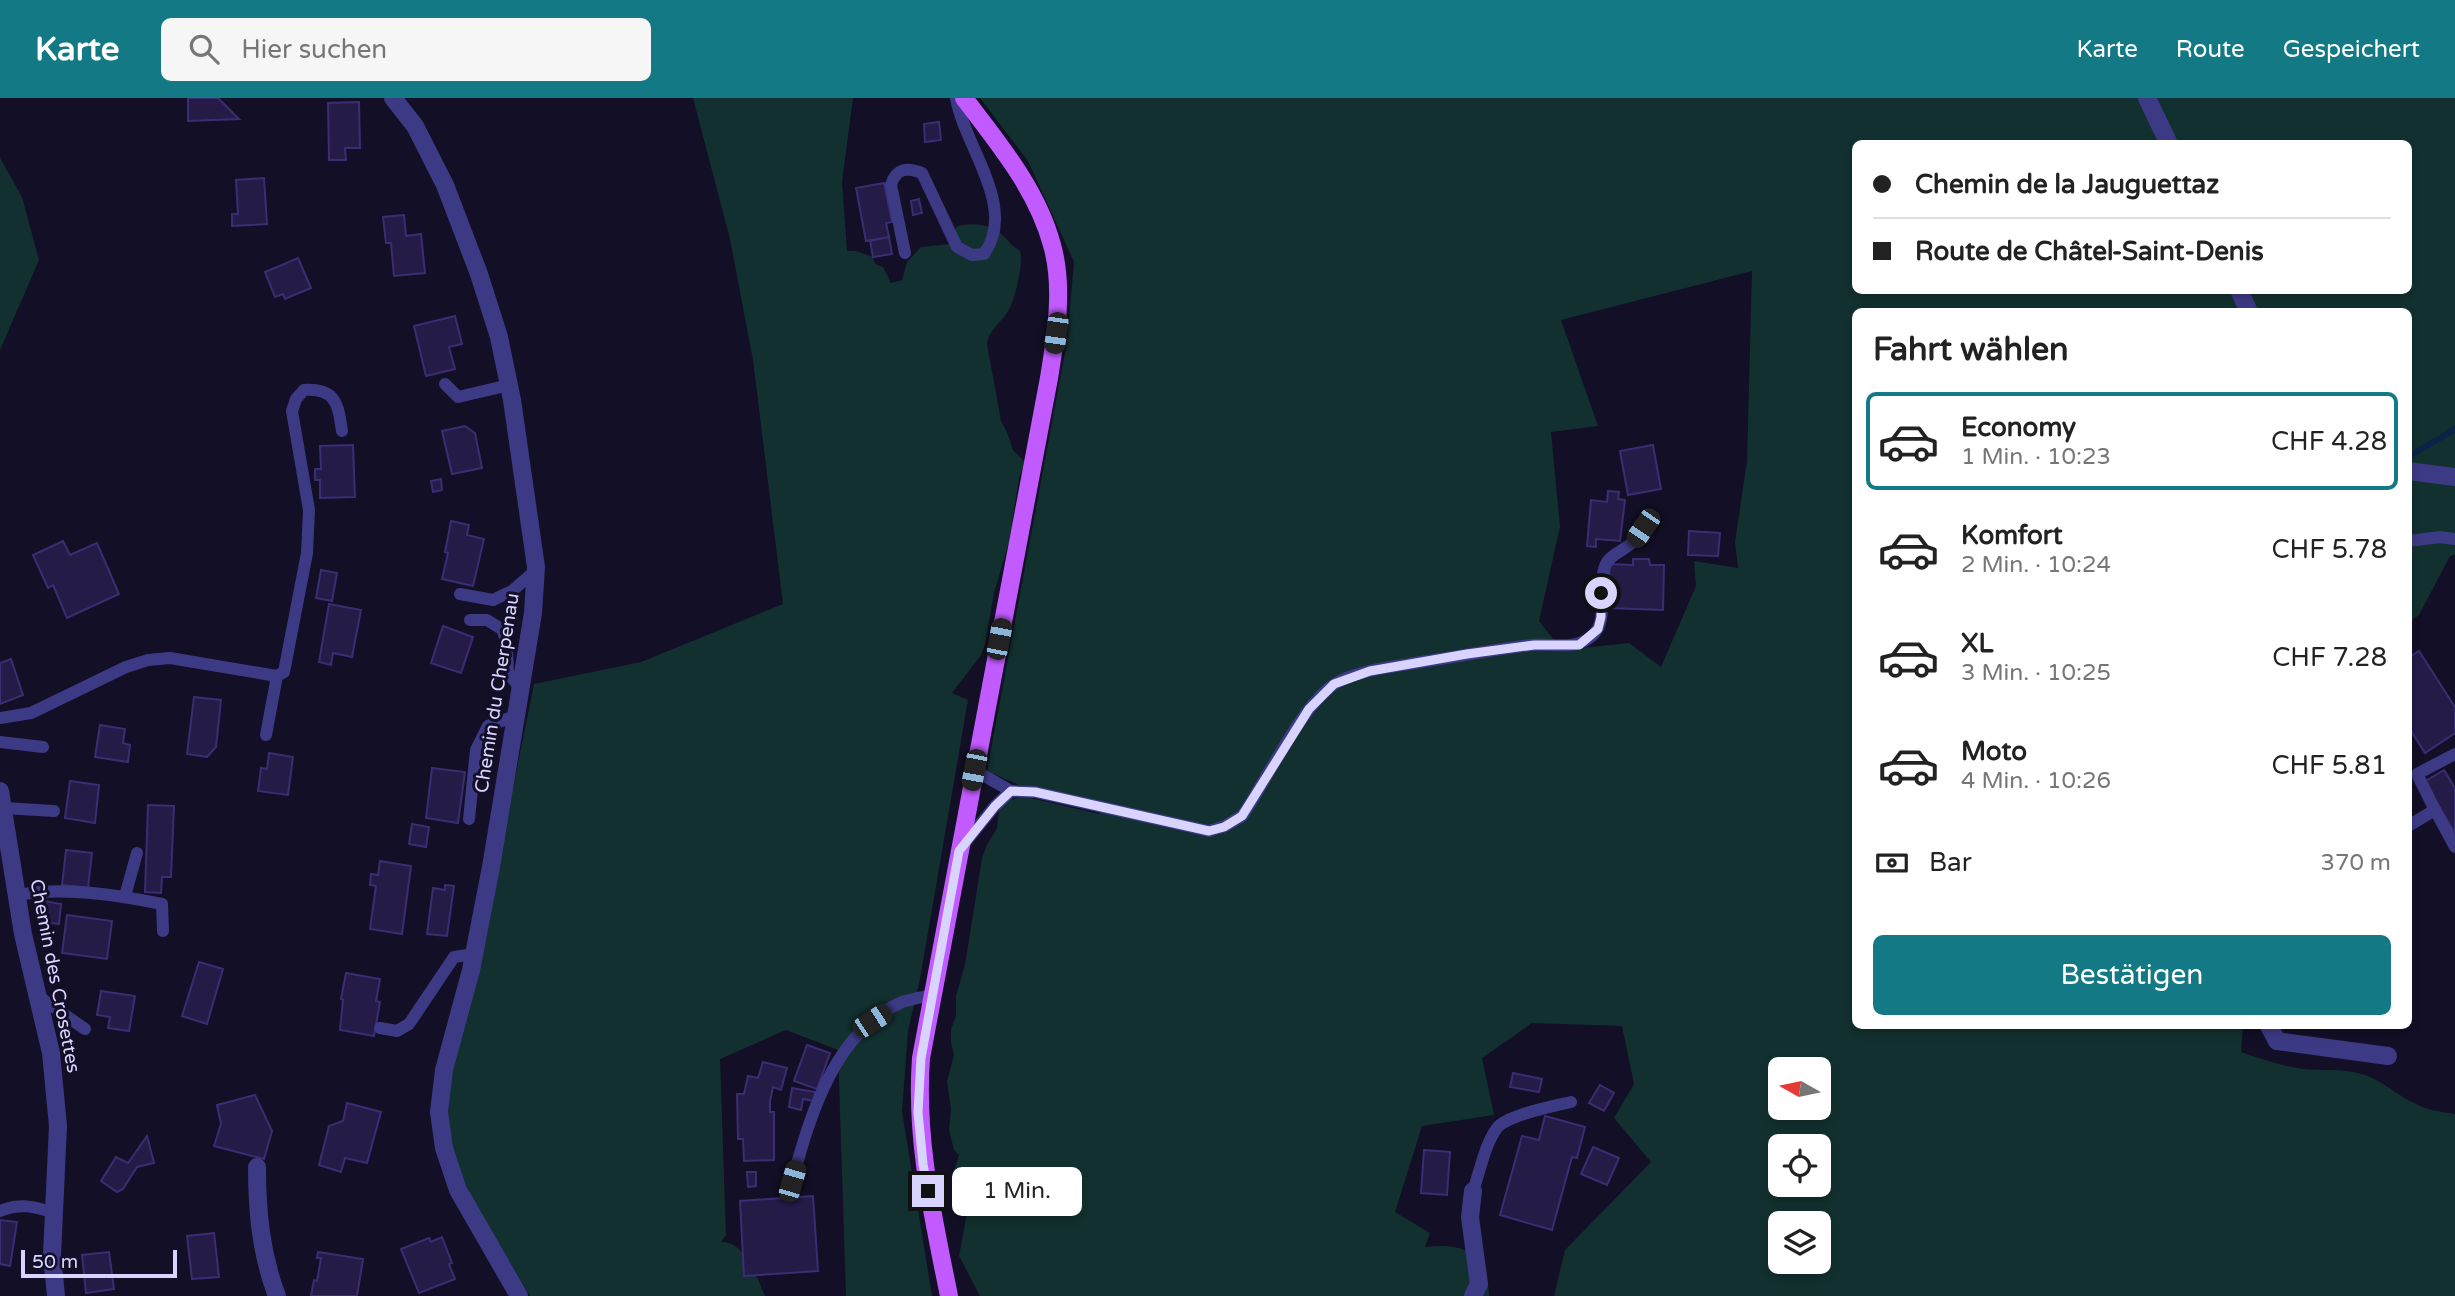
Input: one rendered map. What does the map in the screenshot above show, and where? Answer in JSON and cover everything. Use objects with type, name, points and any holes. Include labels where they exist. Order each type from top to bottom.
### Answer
[{"type":"main road","points":[[948,1296],[923,1164],[918,1112],[921,1058],[1049,378],[1056,333],[1058,283],[1052,245],[1035,203],[1012,162],[964,98]]},
{"type":"street","name":"Chemin du Cherpenau","points":[[393,98],[415,126],[445,185],[499,337],[524,477],[535,571],[533,613],[474,954],[444,1070],[439,1112],[444,1147],[458,1190],[519,1296]]},
{"type":"street","points":[[2147,98],[2167,140]]},
{"type":"street","points":[[2412,472],[2455,477]]},
{"type":"street","name":"Chemin des Crosettes","points":[[2,800],[23,934],[51,1053],[58,1126],[52,1255],[57,1296]]},
{"type":"street","points":[[2271,1029],[2277,1041],[2388,1056]]},
{"type":"street","points":[[257,1167],[257,1212],[266,1269],[277,1296]]},
{"type":"street","points":[[1473,1296],[1479,1284],[1470,1217],[1474,1191]]},
{"type":"lane","points":[[905,253],[891,185],[900,171],[909,168],[922,173],[957,247],[972,255],[984,254],[992,243],[996,222],[990,188],[962,120],[956,98]]},
{"type":"lane","points":[[444,384],[458,397],[509,385]]},
{"type":"lane","points":[[0,718],[31,713],[126,667],[148,660],[170,658],[277,676],[284,672],[307,553],[309,509],[292,411],[296,399],[304,390],[320,389],[330,395],[339,407],[342,431]]},
{"type":"lane","points":[[974,770],[1011,791],[1035,792],[1209,831],[1224,827],[1242,816],[1309,709],[1334,684],[1370,671],[1467,654],[1534,645],[1579,645],[1598,629],[1604,569],[1609,558],[1634,542],[1643,528]]},
{"type":"lane","points":[[2412,540],[2440,537],[2455,539]]},
{"type":"lane","points":[[460,594],[493,600],[512,591],[535,571]]},
{"type":"lane","points":[[470,620],[487,620],[503,630],[508,673],[520,688]]},
{"type":"lane","points":[[266,736],[277,676]]},
{"type":"lane","points":[[469,819],[476,751],[488,726],[515,716]]},
{"type":"lane","points":[[0,743],[43,747]]},
{"type":"lane","points":[[2455,754],[2417,774],[2455,847]]},
{"type":"lane","points":[[959,851],[995,806],[1011,791]]},
{"type":"lane","points":[[2,800],[54,811]]},
{"type":"lane","points":[[2412,824],[2435,810]]},
{"type":"lane","points":[[125,896],[137,853]]},
{"type":"lane","points":[[18,895],[37,891],[125,896],[162,904],[163,931]]},
{"type":"lane","points":[[380,1028],[397,1031],[409,1024],[454,957],[474,954]]},
{"type":"lane","points":[[792,1181],[825,1083],[848,1048],[872,1021],[901,1003],[931,995]]},
{"type":"lane","points":[[38,996],[85,1029]]},
{"type":"lane","points":[[1474,1191],[1498,1126],[1522,1114],[1571,1102]]},
{"type":"lane","points":[[0,1211],[12,1206],[35,1207],[53,1213]]},
{"type":"green space","points":[[693,98],[853,98],[842,182],[847,251],[873,257],[875,264],[883,267],[891,283],[902,280],[907,262],[921,247],[950,244],[956,227],[961,225],[995,229],[1020,251],[1020,272],[1013,299],[1008,311],[990,334],[987,344],[1001,421],[1013,450],[1025,462],[1019,479],[1009,542],[994,593],[985,645],[981,655],[952,693],[968,700],[920,979],[908,1031],[902,1111],[932,1296],[846,1296],[838,1050],[786,1030],[720,1059],[726,1235],[721,1242],[729,1243],[743,1253],[765,1296],[530,1296],[476,1206],[455,1162],[448,1123],[449,1088],[471,996],[534,684],[641,662],[783,604],[753,360],[730,239]]},
{"type":"green space","points":[[980,98],[2455,98],[2455,555],[2450,556],[2419,615],[2412,620],[2412,308],[1852,308],[1852,1029],[2243,1029],[2241,1052],[2295,1068],[2362,1074],[2419,1105],[2455,1114],[2455,1296],[1554,1296],[1565,1250],[1651,1162],[1614,1118],[1634,1084],[1622,1026],[1532,1023],[1482,1058],[1494,1115],[1422,1126],[1395,1212],[1430,1233],[1425,1247],[1452,1247],[1472,1254],[1484,1270],[1489,1296],[980,1296],[959,1256],[967,1213],[953,1174],[959,1155],[954,1150],[949,1130],[951,1109],[947,1081],[954,1055],[951,1029],[956,1016],[956,996],[965,965],[982,858],[997,828],[1000,804],[1022,796],[1099,814],[1105,804],[1019,785],[987,771],[1067,342],[1074,262],[1028,161]],"holes":[[[1752,271],[1747,461],[1735,542],[1738,568],[1694,561],[1696,586],[1661,667],[1629,643],[1562,650],[1539,621],[1560,527],[1551,432],[1598,426],[1561,320]]]},
{"type":"green space","points":[[0,158],[22,197],[39,260],[0,350]]},
{"type":"building","points":[[188,98],[218,98],[239,119],[188,121]]},
{"type":"building","points":[[359,102],[360,148],[345,148],[346,160],[329,160],[328,103]]},
{"type":"building","points":[[939,122],[941,140],[925,142],[924,124]]},
{"type":"building","points":[[264,178],[267,224],[232,226],[232,214],[238,214],[236,180]]},
{"type":"building","points":[[884,183],[892,222],[886,223],[889,237],[866,241],[856,188]]},
{"type":"building","points":[[919,199],[922,213],[913,215],[911,201]]},
{"type":"building","points":[[404,215],[406,236],[421,234],[425,273],[394,276],[391,243],[386,243],[383,217]]},
{"type":"building","points":[[889,237],[892,254],[873,257],[870,241]]},
{"type":"building","points":[[298,258],[311,288],[285,299],[283,294],[275,297],[265,272]]},
{"type":"building","points":[[455,316],[462,344],[449,347],[455,369],[426,376],[414,326]]},
{"type":"building","points":[[465,426],[475,433],[482,468],[452,474],[442,431]]},
{"type":"building","points":[[353,445],[355,497],[320,498],[320,480],[315,480],[315,469],[321,469],[320,446]]},
{"type":"building","points":[[1653,445],[1661,489],[1628,495],[1620,451]]},
{"type":"building","points":[[441,479],[442,490],[433,492],[431,481]]},
{"type":"building","points":[[1608,491],[1619,492],[1618,499],[1625,500],[1620,541],[1596,539],[1596,547],[1587,546],[1591,500],[1607,502]]},
{"type":"building","points":[[451,521],[469,525],[467,535],[484,539],[473,586],[442,579]]},
{"type":"building","points":[[1689,531],[1720,533],[1718,556],[1688,555]]},
{"type":"building","points":[[63,541],[70,555],[97,543],[119,594],[67,618],[53,585],[48,588],[33,555]]},
{"type":"building","points":[[1633,559],[1649,559],[1650,565],[1664,565],[1663,610],[1608,608],[1610,564],[1633,565]]},
{"type":"building","points":[[321,570],[337,573],[332,601],[316,598]]},
{"type":"building","points":[[329,604],[361,610],[352,657],[333,653],[331,665],[319,662]]},
{"type":"building","points":[[443,626],[473,637],[461,673],[431,663]]},
{"type":"building","points":[[2419,651],[2455,707],[2455,733],[2425,753],[2412,732],[2412,655]]},
{"type":"building","points":[[11,659],[23,695],[0,704],[0,663]]},
{"type":"building","points":[[194,697],[221,700],[216,747],[207,757],[187,754]]},
{"type":"building","points":[[100,725],[125,729],[123,743],[130,745],[128,762],[95,757]]},
{"type":"building","points":[[269,753],[293,757],[288,795],[258,791],[261,768],[267,769]]},
{"type":"building","points":[[432,768],[465,772],[458,823],[426,818]]},
{"type":"building","points":[[2444,770],[2455,788],[2455,833],[2424,782]]},
{"type":"building","points":[[70,781],[99,785],[95,823],[65,818]]},
{"type":"building","points":[[148,805],[174,806],[171,877],[162,877],[161,893],[145,892]]},
{"type":"building","points":[[412,824],[429,827],[426,847],[409,844]]},
{"type":"building","points":[[66,850],[92,853],[88,888],[62,885]]},
{"type":"building","points":[[380,861],[411,866],[402,934],[370,929],[376,886],[370,885],[371,874],[378,875]]},
{"type":"building","points":[[445,885],[454,886],[447,936],[427,934],[433,888],[445,890]]},
{"type":"building","points":[[44,901],[61,904],[59,924],[41,922]]},
{"type":"building","points":[[67,915],[112,921],[107,959],[62,953]]},
{"type":"building","points":[[199,962],[223,969],[207,1024],[182,1016]]},
{"type":"building","points":[[346,973],[380,979],[376,1001],[380,1002],[374,1036],[340,1030],[341,999]]},
{"type":"building","points":[[101,991],[135,996],[129,1031],[108,1028],[110,1017],[97,1015]]},
{"type":"building","points":[[807,1045],[830,1053],[817,1089],[794,1081]]},
{"type":"building","points":[[763,1062],[787,1068],[781,1090],[773,1087],[770,1101],[770,1112],[774,1112],[774,1160],[744,1161],[743,1139],[738,1139],[737,1094],[744,1094],[748,1076],[758,1078]]},
{"type":"building","points":[[1513,1073],[1542,1079],[1539,1092],[1510,1087]]},
{"type":"building","points":[[1600,1085],[1614,1093],[1604,1111],[1589,1103]]},
{"type":"building","points":[[792,1088],[815,1092],[814,1101],[803,1099],[801,1110],[789,1107]]},
{"type":"building","points":[[255,1095],[272,1131],[264,1159],[214,1146],[221,1124],[217,1105]]},
{"type":"building","points":[[347,1103],[381,1112],[367,1163],[345,1158],[341,1172],[319,1165],[329,1126],[343,1121]]},
{"type":"building","points":[[1545,1116],[1585,1127],[1577,1158],[1572,1157],[1552,1230],[1500,1215],[1522,1136],[1539,1140]]},
{"type":"building","points":[[147,1136],[154,1163],[137,1167],[123,1189],[117,1192],[101,1181],[116,1157],[128,1163]]},
{"type":"building","points":[[1593,1147],[1619,1158],[1607,1185],[1581,1174]]},
{"type":"building","points":[[1424,1150],[1450,1152],[1447,1195],[1421,1193]]},
{"type":"building","points":[[747,1172],[756,1172],[756,1186],[748,1187]]},
{"type":"building","points":[[813,1196],[818,1271],[744,1276],[740,1201]]},
{"type":"building","points":[[0,1220],[17,1222],[10,1266],[0,1264]]},
{"type":"building","points":[[214,1233],[219,1277],[192,1279],[187,1236]]},
{"type":"building","points":[[442,1237],[455,1279],[419,1293],[401,1249],[429,1238],[431,1242]]},
{"type":"building","points":[[109,1252],[114,1289],[86,1293],[82,1255]]},
{"type":"building","points":[[318,1252],[363,1259],[357,1296],[311,1296],[321,1258],[317,1258]]},
{"type":"waterway","points":[[2412,455],[2455,429]]},
{"type":"route","points":[[928,1191],[918,1112],[921,1058],[959,851],[995,806],[1011,791],[1035,792],[1209,831],[1224,827],[1242,816],[1309,709],[1334,684],[1370,671],[1467,654],[1534,645],[1579,645],[1598,629],[1601,593]]}]
